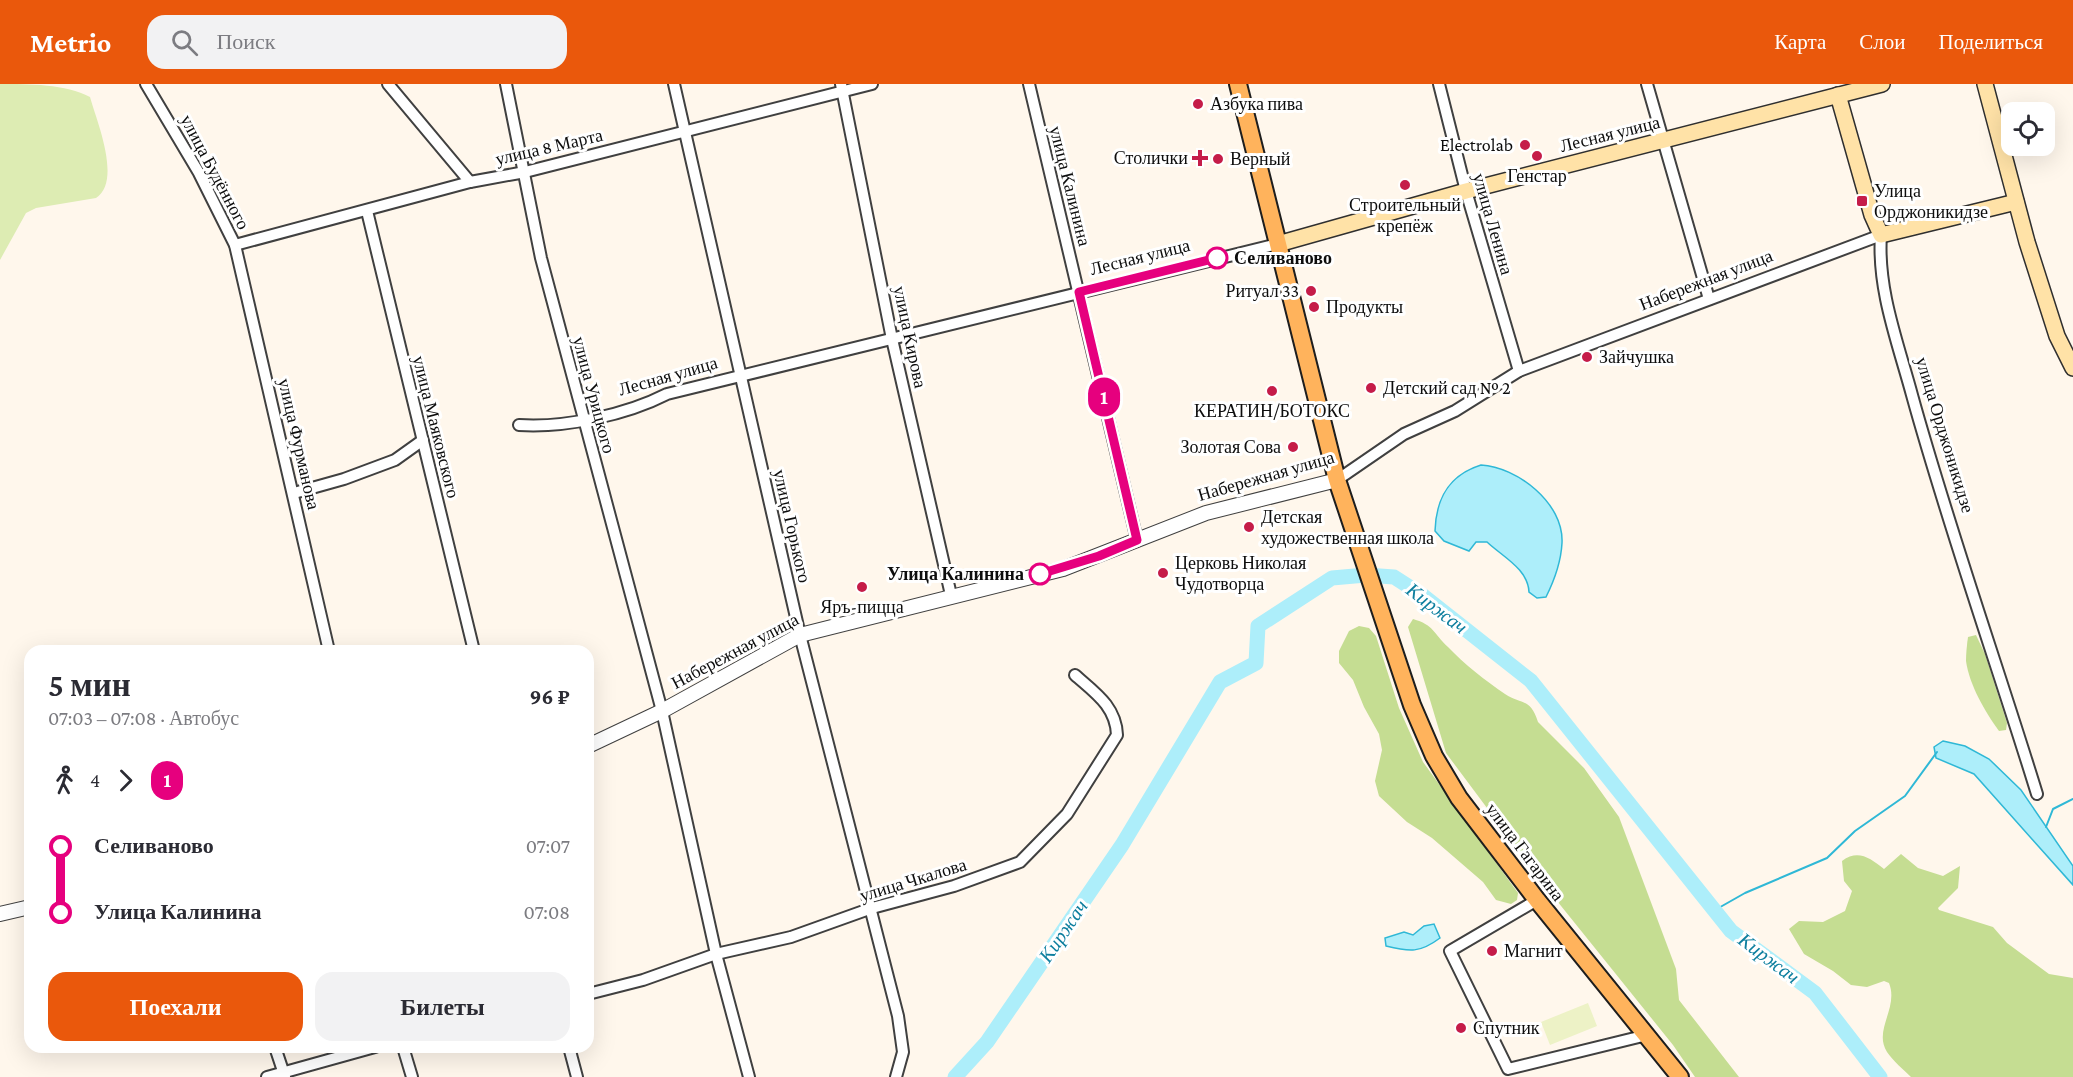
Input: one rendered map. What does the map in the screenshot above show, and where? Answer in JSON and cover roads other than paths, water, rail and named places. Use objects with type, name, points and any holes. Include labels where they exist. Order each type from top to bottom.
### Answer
[{"type":"main road","name":"улица Гагарина","points":[[1238,84],[1337,480],[1412,705],[1434,756],[1459,798],[1537,900],[1680,1077]]},
{"type":"main road","name":"Лесная улица","points":[[1278,244],[1466,191],[1662,140],[1836,89],[1882,84]]},
{"type":"main road","points":[[1985,84],[2027,242],[2057,336],[2073,368]]},
{"type":"main road","name":"улица Орджоникидзе","points":[[1836,89],[1872,215],[1881,235]]},
{"type":"main road","name":"Набережная улица","points":[[1881,235],[1906,231],[2016,202]]},
{"type":"street","name":"улица Будённого","points":[[146,84],[199,173],[235,245]]},
{"type":"street","points":[[388,84],[470,182]]},
{"type":"street","name":"улица Урицкого","points":[[506,84],[542,258],[582,420],[662,711],[716,954],[749,1077]]},
{"type":"street","name":"улица Горького","points":[[674,84],[800,635],[872,908],[903,1052],[896,1077]]},
{"type":"street","name":"улица 8 Марта","points":[[235,245],[470,182],[525,172],[685,131],[842,87],[872,84]]},
{"type":"street","name":"улица Калинина","points":[[1029,84],[1137,540]]},
{"type":"street","name":"улица Ленина","points":[[1439,84],[1466,191],[1519,371]]},
{"type":"street","points":[[1647,84],[1709,299]]},
{"type":"street","name":"улица Кирова","points":[[842,87],[892,339],[951,595]]},
{"type":"street","name":"улица Маяковского","points":[[366,211],[473,645]]},
{"type":"street","name":"Набережная улица","points":[[594,743],[662,711],[800,635],[951,595],[1063,569],[1206,513],[1337,480],[1404,434],[1455,411],[1519,371],[1881,235]]},
{"type":"street","name":"улица Орджоникидзе","points":[[1881,235],[1885,296],[1928,454],[2037,794]]},
{"type":"street","name":"Лесная улица","points":[[519,425],[543,426],[582,420],[647,405],[667,394],[1278,244]]},
{"type":"street","name":"улица Фурманова","points":[[235,245],[328,645]]},
{"type":"street","points":[[294,493],[344,479],[395,460],[423,440]]},
{"type":"street","name":"улица Чкалова","points":[[594,992],[643,980],[716,954],[791,937],[872,908],[954,886],[1020,862],[1067,814],[1117,735],[1112,713],[1103,699],[1074,675]]},
{"type":"street","points":[[1537,900],[1450,951],[1508,1069],[1647,1035]]},
{"type":"street","points":[[0,914],[24,908]]},
{"type":"street","points":[[277,1053],[284,1074]]},
{"type":"street","points":[[267,1077],[355,1053]]},
{"type":"street","points":[[406,1053],[412,1077]]},
{"type":"street","points":[[571,1053],[577,1077]]},
{"type":"water","points":[[1481,465],[1509,472],[1523,480],[1547,501],[1555,514],[1561,528],[1562,543],[1557,571],[1546,597],[1537,598],[1529,592],[1528,584],[1514,564],[1487,542],[1476,542],[1469,551],[1444,541],[1435,531],[1438,508],[1446,489],[1460,475]]},
{"type":"water","points":[[1943,741],[1965,746],[1989,759],[2021,790],[2073,866],[2073,885],[1974,774],[1936,758],[1934,747]]},
{"type":"water","points":[[1434,924],[1440,938],[1420,949],[1408,950],[1386,946],[1385,938],[1404,932],[1413,935],[1424,926]]},
{"type":"waterway","name":"Киржач","points":[[955,1077],[987,1042],[1122,845],[1220,682],[1256,663],[1258,626],[1332,578],[1366,575],[1394,577],[1422,595],[1531,681],[1731,931],[1815,993],[1880,1077]]},
{"type":"waterway","points":[[1715,910],[1745,893],[1827,858],[1855,831],[1905,796],[1937,752]]},
{"type":"waterway","points":[[2046,827],[2053,809],[2073,799]]},
{"type":"place","name":"Азбука пива","points":[[1198,104]]},
{"type":"place","name":"Electrolab","points":[[1525,145]]},
{"type":"place","name":"Генстар","points":[[1537,156]]},
{"type":"place","name":"Столички","points":[[1200,158]]},
{"type":"place","name":"Верный","points":[[1218,159]]},
{"type":"place","name":"Строительный крепёж","points":[[1405,185]]},
{"type":"place","name":"Улица Орджоникидзе","points":[[1862,201]]},
{"type":"place","name":"Селиваново","points":[[1217,258]]},
{"type":"place","name":"Ритуал 33","points":[[1311,291]]},
{"type":"place","name":"Продукты","points":[[1314,307]]},
{"type":"place","name":"Зайчушка","points":[[1587,357]]},
{"type":"place","name":"Детский сад № 2","points":[[1371,388]]},
{"type":"place","name":"КЕРАТИН/БОТОКС","points":[[1272,391]]},
{"type":"place","name":"Золотая Сова","points":[[1293,447]]},
{"type":"place","name":"Детская художественная школа","points":[[1249,527]]},
{"type":"place","name":"Церковь Николая Чудотворца","points":[[1163,573]]},
{"type":"place","name":"Улица Калинина","points":[[1040,574]]},
{"type":"place","name":"Яръ-пицца","points":[[862,587]]},
{"type":"place","name":"Магнит","points":[[1492,951]]},
{"type":"place","name":"Спутник","points":[[1461,1028]]}]
